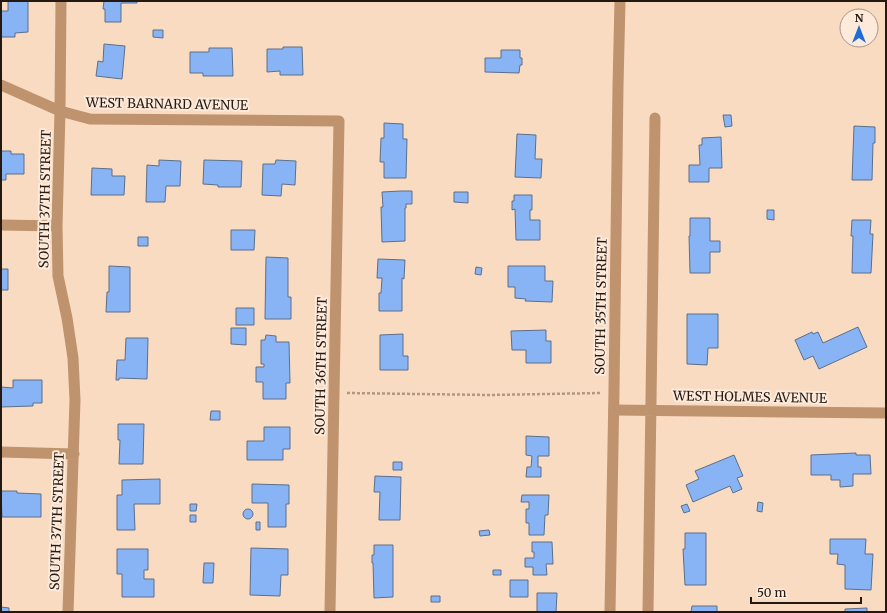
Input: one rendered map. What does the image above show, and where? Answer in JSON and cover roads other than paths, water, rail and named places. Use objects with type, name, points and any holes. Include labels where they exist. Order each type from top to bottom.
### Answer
[{"type":"street","name":"SOUTH 37TH STREET","points":[[61,1],[57,226],[58,276],[67,318],[73,358],[76,400],[68,612]]},
{"type":"street","name":"SOUTH 35TH STREET","points":[[610,612],[620,1]]},
{"type":"street","name":"WEST BARNARD AVENUE","points":[[1,85],[60,111],[90,119],[339,121]]},
{"type":"street","points":[[648,612],[652,410],[654,118]]},
{"type":"street","name":"SOUTH 36TH STREET","points":[[330,612],[339,121]]},
{"type":"street","points":[[1,225],[57,226]]},
{"type":"street","name":"WEST HOLMES AVENUE","points":[[614,410],[886,413]]},
{"type":"street","points":[[1,452],[74,454]]}]
